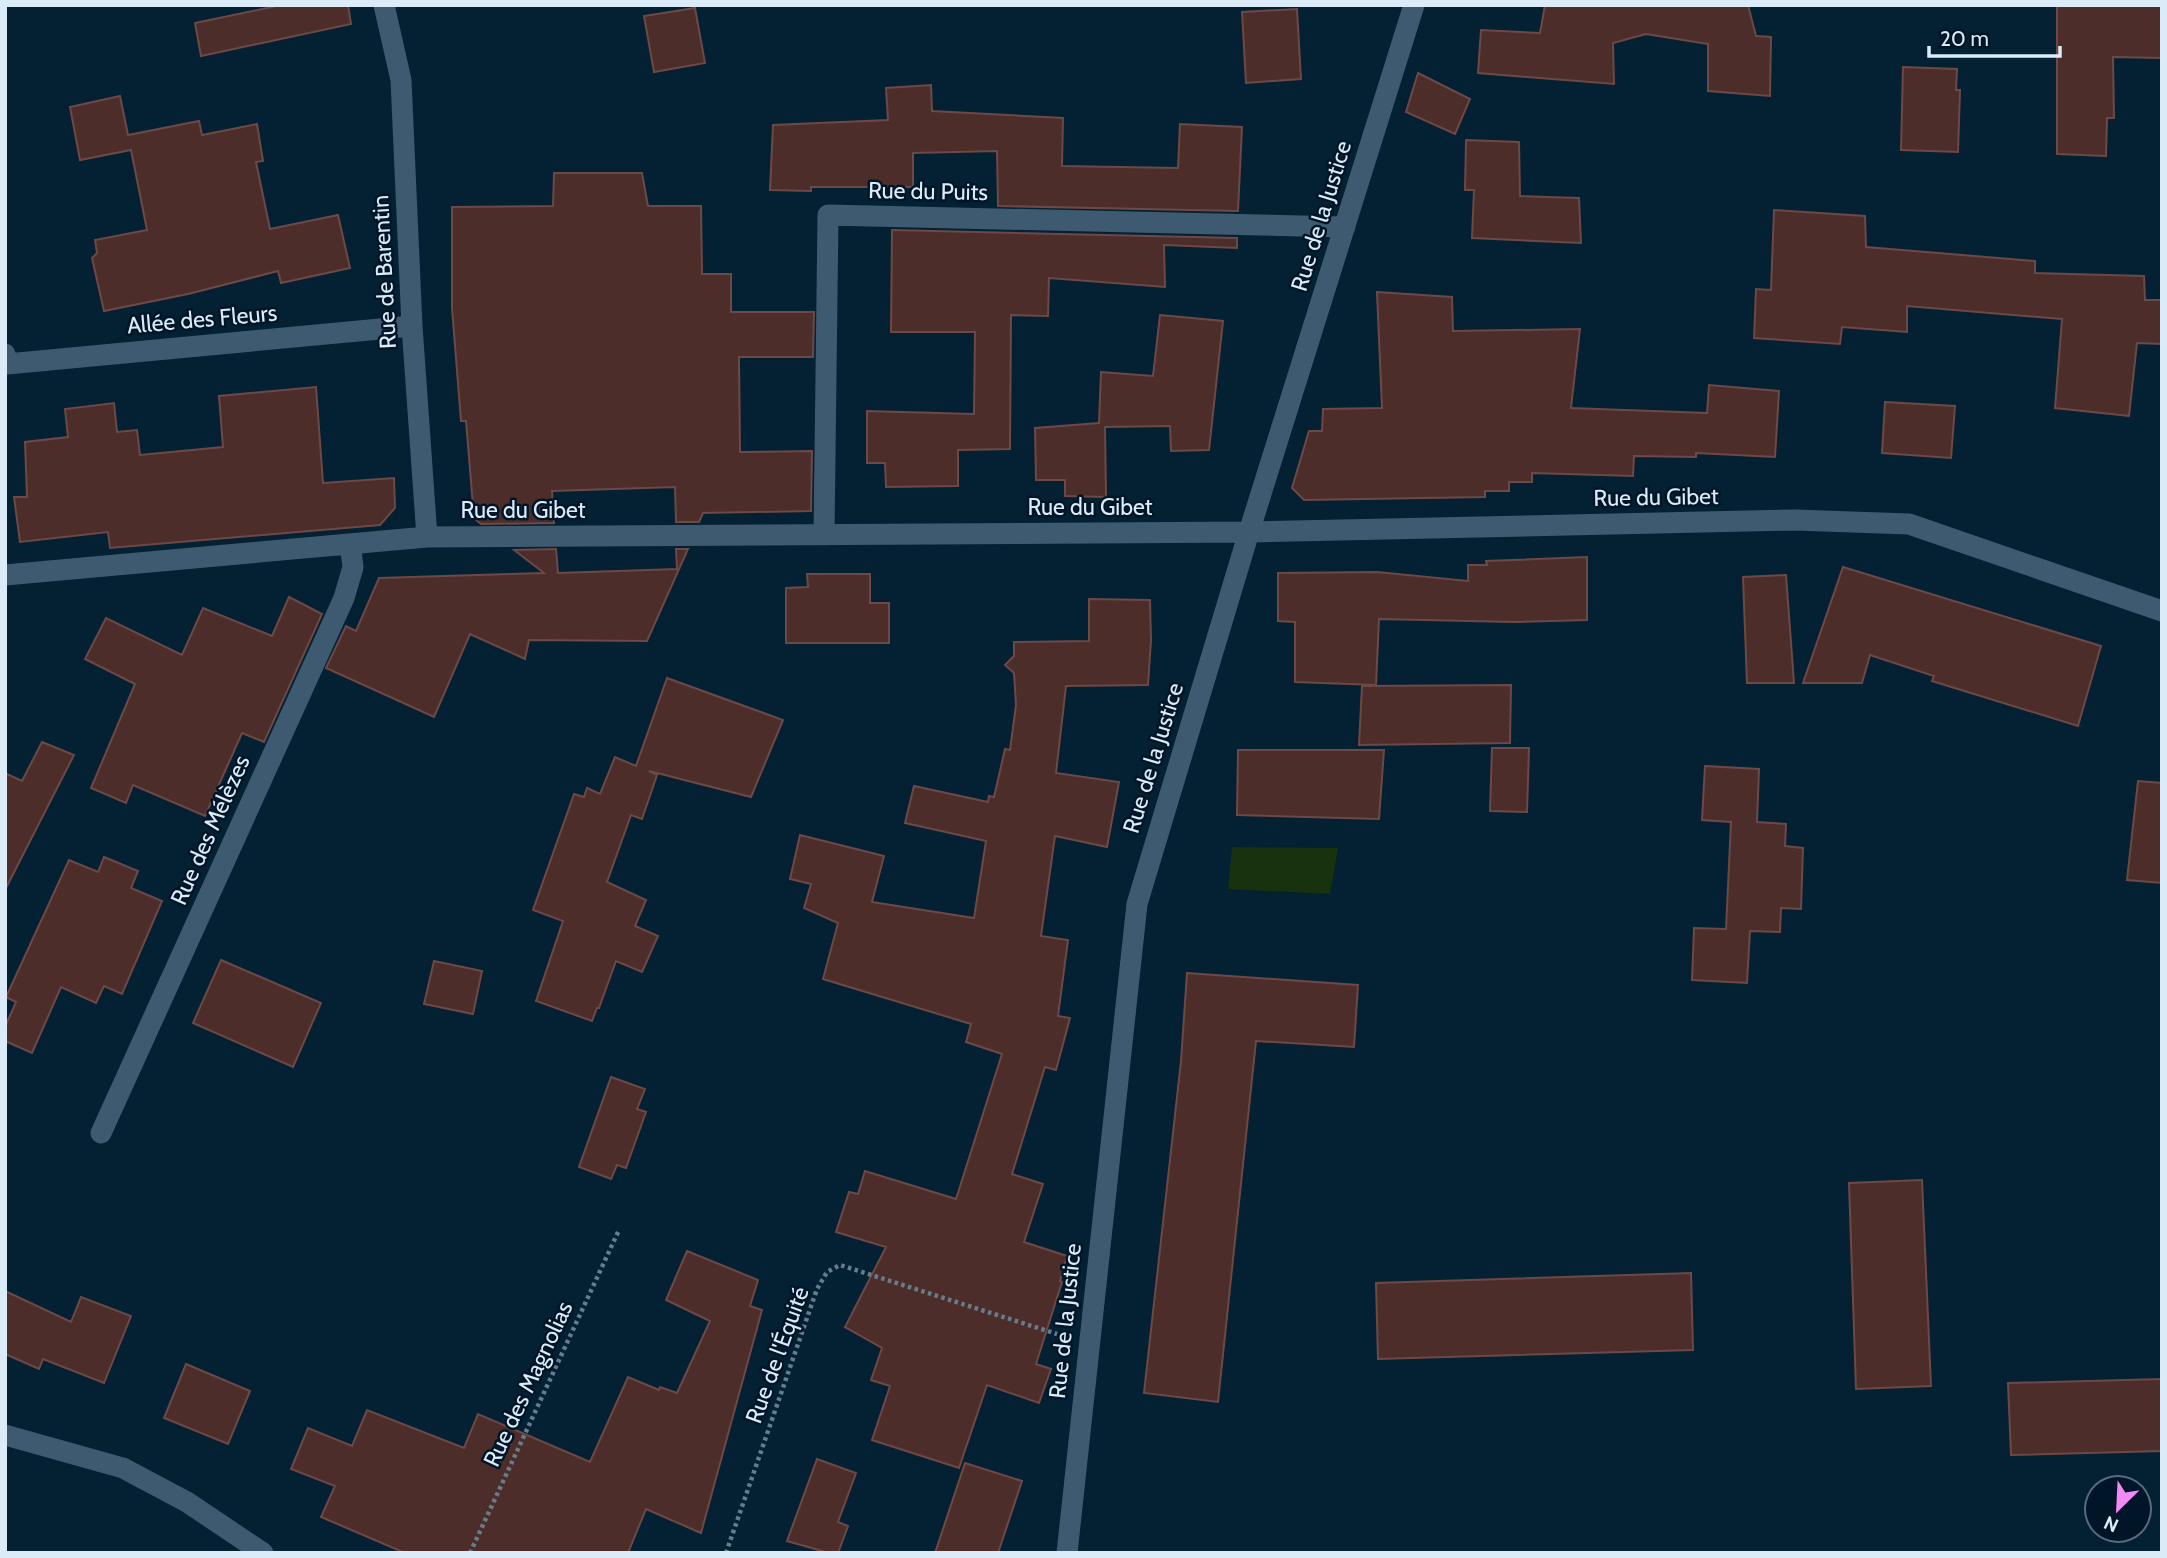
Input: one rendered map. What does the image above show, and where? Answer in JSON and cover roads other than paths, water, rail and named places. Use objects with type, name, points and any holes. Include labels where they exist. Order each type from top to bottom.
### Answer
[{"type":"street","name":"Rue de Barentin","points":[[384,5],[401,80],[412,326],[427,537]]},
{"type":"street","name":"Rue de la Justice","points":[[1067,1553],[1137,904],[1249,532],[1415,5]]},
{"type":"street","name":"Rue du Puits","points":[[824,534],[828,215],[1345,226]]},
{"type":"street","name":"Allée des Fleurs","points":[[5,354],[7,364],[412,326]]},
{"type":"street","name":"Rue du Gibet","points":[[5,575],[427,537],[1249,532],[1795,520],[1909,524],[2162,611]]},
{"type":"street","name":"Rue des Mélèzes","points":[[101,1133],[344,598],[353,567],[350,544]]},
{"type":"street","points":[[5,1435],[123,1468],[187,1502],[263,1553]]}]
